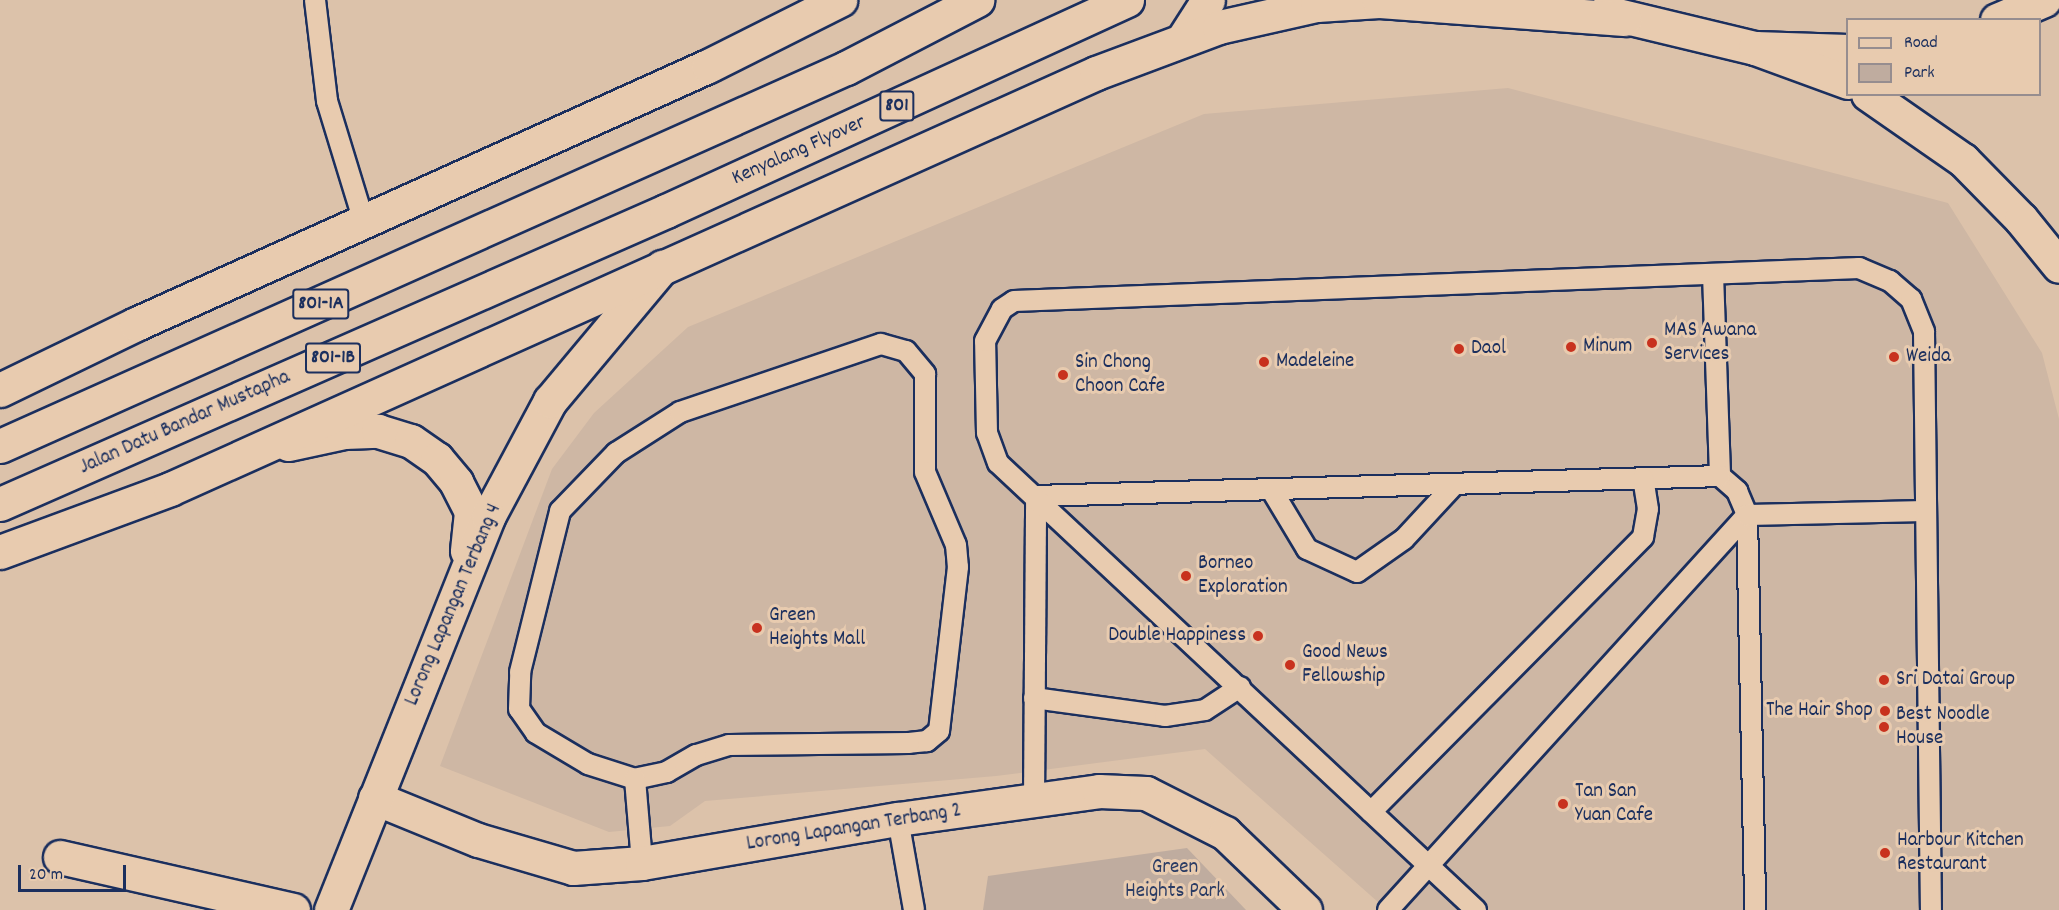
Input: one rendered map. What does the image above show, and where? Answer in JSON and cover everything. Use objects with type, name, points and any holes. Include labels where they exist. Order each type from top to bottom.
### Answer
[{"type":"main road","points":[[0,390],[136,324],[708,66],[840,0]]},
{"type":"main road","name":"801-1A","points":[[0,446],[846,68],[977,0]]},
{"type":"main road","name":"Kenyalang Flyover","points":[[666,211],[1127,0]]},
{"type":"main road","points":[[1183,39],[1208,0]]},
{"type":"main road","points":[[1568,0],[1624,19],[1755,48],[1846,81]]},
{"type":"main road","points":[[2002,18],[2044,0]]},
{"type":"main road","points":[[0,552],[170,489],[1086,78],[1218,27],[1317,5],[1379,1],[1624,19]]},
{"type":"main road","points":[[1755,48],[1846,51]]},
{"type":"main road","points":[[1871,96],[1963,160],[2021,219],[2059,266]]},
{"type":"main road","name":"Jalan Datu Bandar Mustapha","points":[[0,504],[666,211]]},
{"type":"main road","name":"Lorong Lapangan Terbang 4","points":[[331,910],[465,568],[550,401],[662,267]]},
{"type":"main road","points":[[258,451],[344,432],[378,431],[411,441],[437,459],[456,482],[471,512],[465,568]]},
{"type":"main road","name":"Lorong Lapangan Terbang 2","points":[[375,798],[530,858],[573,868],[642,863],[898,819],[1099,791],[1146,793],[1225,833],[1305,910]]},
{"type":"main road","points":[[60,857],[293,910]]},
{"type":"lane","points":[[315,0],[327,101],[364,222]]},
{"type":"lane","points":[[1476,910],[1036,496],[998,463],[987,433],[985,341],[1002,309],[1014,302],[1859,268],[1890,281],[1911,299],[1924,332],[1931,910]]},
{"type":"lane","points":[[1713,274],[1720,476]]},
{"type":"lane","points":[[881,344],[906,351],[925,374],[925,472],[950,526],[958,567],[939,731],[927,741],[909,743],[729,745],[696,755],[668,772],[635,780],[588,764],[536,733],[519,709],[520,672],[560,511],[616,453],[680,412],[881,344]]},
{"type":"lane","points":[[1036,496],[1720,476],[1737,491],[1747,515],[1755,910]]},
{"type":"lane","points":[[1371,812],[1643,537],[1648,509],[1643,478]]},
{"type":"lane","points":[[1271,489],[1307,549],[1357,572],[1404,539],[1455,484]]},
{"type":"lane","points":[[1034,801],[1036,496]]},
{"type":"lane","points":[[1389,910],[1427,865],[1747,515],[1926,511]]},
{"type":"lane","points":[[1034,698],[1165,716],[1205,710],[1240,687]]},
{"type":"lane","points":[[635,780],[642,863]]},
{"type":"lane","points":[[898,819],[914,910]]},
{"type":"shaded area","points":[[1508,88],[1948,203],[2042,353],[2059,419],[2059,910],[1387,910],[1205,749],[996,776],[705,801],[670,826],[609,832],[440,766],[552,469],[594,413],[688,327],[1204,114]]},
{"type":"green space","name":"Green Heights Park","points":[[1187,848],[1246,910],[983,910],[988,876]]},
{"type":"place","name":"MAS Awana Services","points":[[1652,343]]},
{"type":"place","name":"Minum","points":[[1571,347]]},
{"type":"place","name":"Daol","points":[[1459,349]]},
{"type":"place","name":"Weida","points":[[1894,357]]},
{"type":"place","name":"Madeleine","points":[[1264,362]]},
{"type":"place","name":"Sin Chong Choon Cafe","points":[[1063,375]]},
{"type":"place","name":"Borneo Exploration","points":[[1186,576]]},
{"type":"place","name":"Green Heights Mall","points":[[757,628]]},
{"type":"place","name":"Double Happiness","points":[[1258,636]]},
{"type":"place","name":"Good News Fellowship","points":[[1290,665]]},
{"type":"place","name":"Sri Datai Group","points":[[1884,680]]},
{"type":"place","name":"The Hair Shop","points":[[1885,711]]},
{"type":"place","name":"Best Noodle House","points":[[1884,727]]},
{"type":"place","name":"Tan San Yuan Cafe","points":[[1563,804]]},
{"type":"place","name":"Harbour Kitchen Restaurant","points":[[1885,853]]}]
